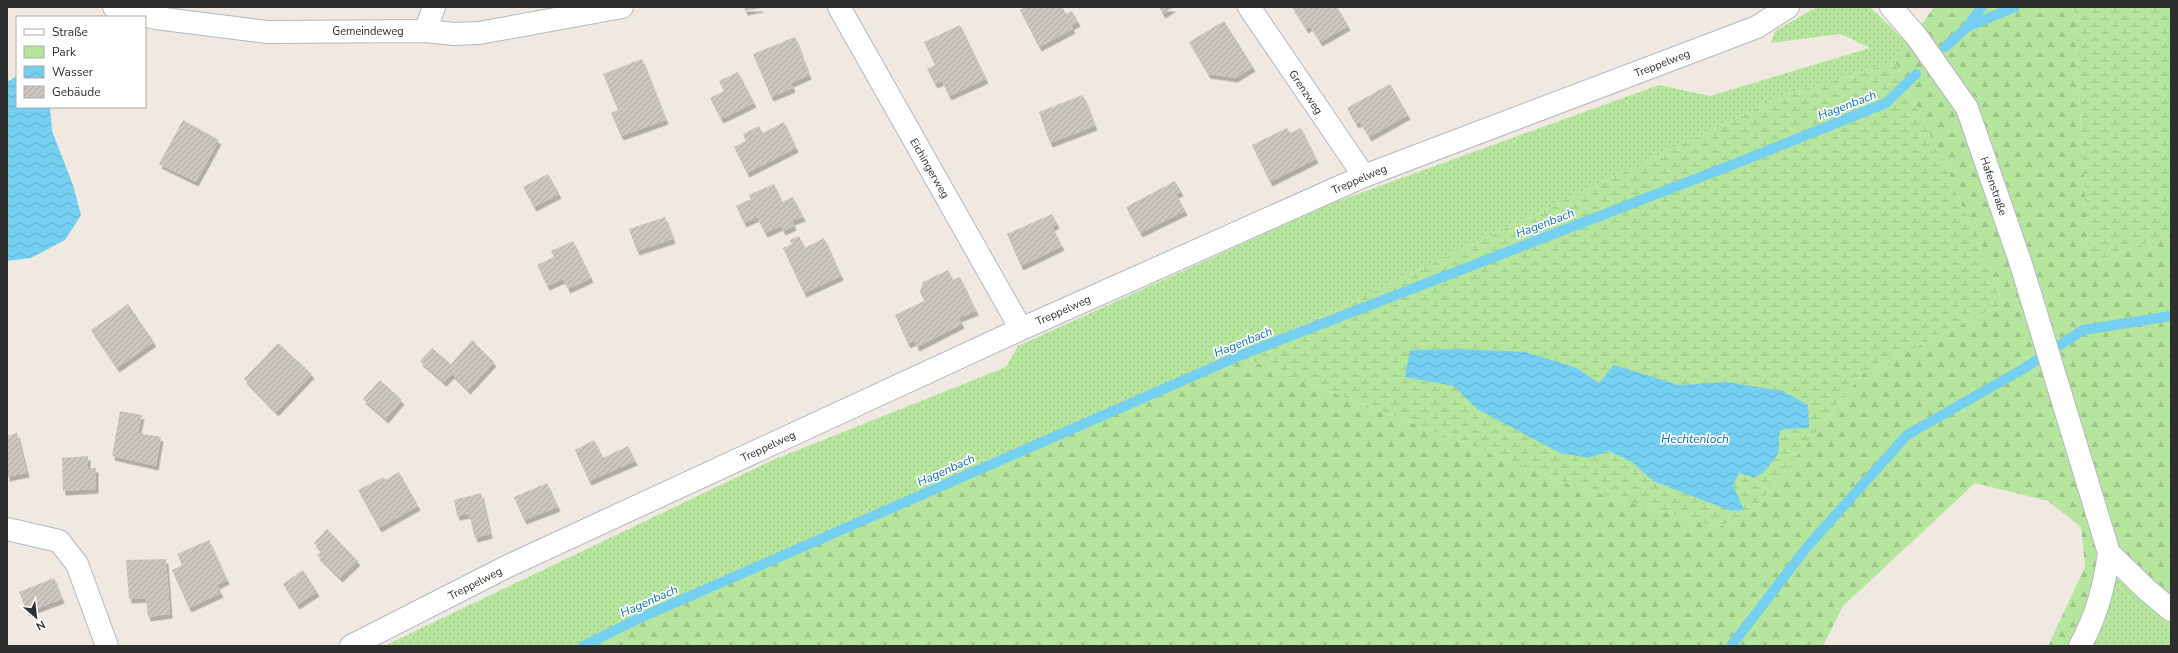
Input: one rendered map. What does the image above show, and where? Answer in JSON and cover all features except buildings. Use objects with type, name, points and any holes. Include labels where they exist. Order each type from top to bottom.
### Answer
[{"type":"street","name":"Gemeindeweg","points":[[114,7],[156,18],[267,32],[425,31],[454,34],[479,33],[622,7]]},
{"type":"street","points":[[425,31],[434,7]]},
{"type":"street","name":"Eichingerweg","points":[[839,7],[1021,329]]},
{"type":"street","name":"Grenzweg","points":[[1249,7],[1364,176]]},
{"type":"street","name":"Treppelweg","points":[[351,646],[508,566],[1021,329],[1364,176],[1757,28],[1788,7]]},
{"type":"street","name":"Hafenstraße","points":[[1891,7],[1917,37],[1967,108],[2021,264],[2060,386],[2109,553]]},
{"type":"street","points":[[7,529],[59,541],[78,564],[107,646]]},
{"type":"street","points":[[2109,553],[2146,590],[2171,610]]},
{"type":"street","points":[[2080,646],[2093,623],[2105,583],[2109,553]]},
{"type":"green space","points":[[1817,7],[1870,7],[1908,44],[1895,62],[1784,95],[1239,356],[640,618],[583,646],[384,646],[773,460],[1006,367],[1018,346],[1330,204],[1659,85],[1710,96],[1870,48],[1841,34],[1771,43],[1775,31]]},
{"type":"green space","points":[[1934,7],[2074,7],[2089,264],[2171,234],[2171,631],[2118,579],[2095,646],[2048,646],[2085,567],[2081,527],[2048,501],[1975,483],[1843,606],[1823,646],[583,646],[640,618],[1239,356],[1574,486],[1718,527],[1752,512],[1862,374],[2003,304],[1945,165],[1895,62]]},
{"type":"green space","points":[[2074,7],[2171,7],[2171,234],[2089,264]]},
{"type":"green space","points":[[1895,62],[1945,165],[2003,304],[1862,374],[1752,512],[1718,527],[1574,486],[1239,356],[1784,95]]},
{"type":"green space","points":[[2118,578],[2171,631],[2171,646],[2095,646]]},
{"type":"water","points":[[16,77],[16,108],[50,108],[52,131],[73,185],[81,215],[65,240],[31,258],[7,261],[7,82]]},
{"type":"water","name":"Hechtenloch","points":[[1458,349],[1526,352],[1577,368],[1599,383],[1614,365],[1679,385],[1726,382],[1783,391],[1808,405],[1809,428],[1786,429],[1780,431],[1778,454],[1764,472],[1754,478],[1739,473],[1733,485],[1744,510],[1731,511],[1653,481],[1632,462],[1609,451],[1589,458],[1560,453],[1477,409],[1454,386],[1405,377],[1410,350]]},
{"type":"waterway","name":"Hagenbach","points":[[1945,47],[1966,28],[1982,7]]},
{"type":"waterway","points":[[1967,27],[2015,7]]},
{"type":"waterway","name":"Hagenbach","points":[[583,646],[640,618],[1239,356],[1747,159],[1886,103],[1916,74]]},
{"type":"waterway","points":[[1731,646],[1807,547],[1907,435],[2023,369],[2083,330],[2171,316]]}]
